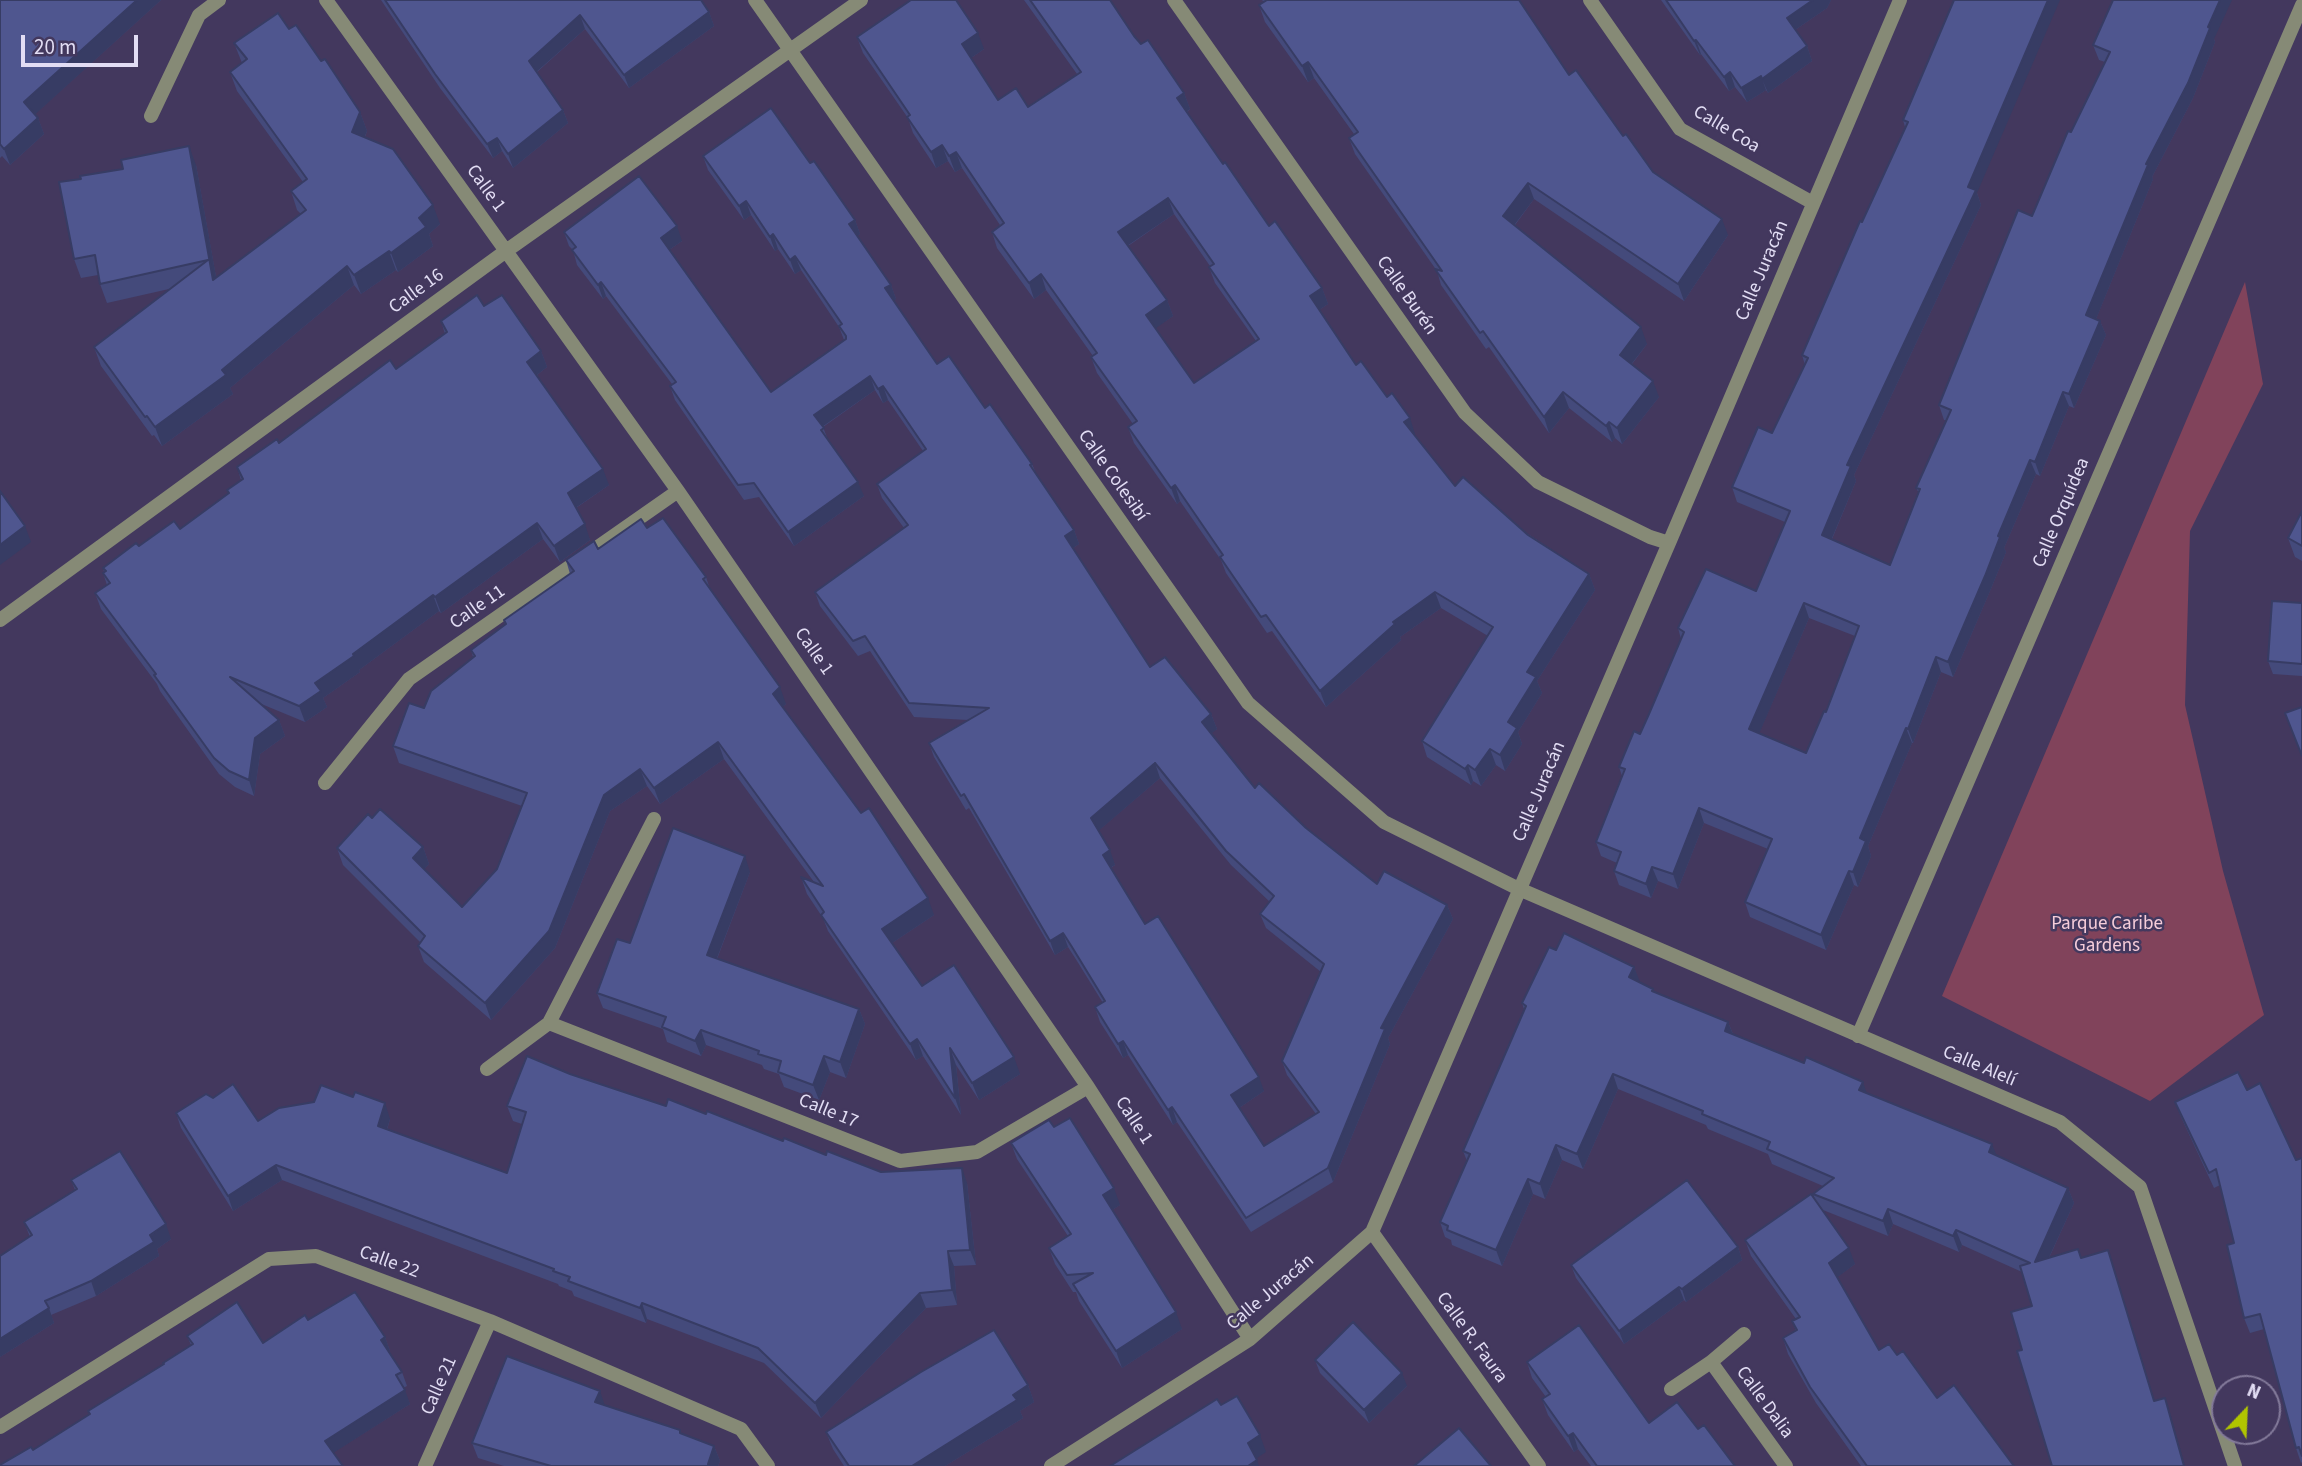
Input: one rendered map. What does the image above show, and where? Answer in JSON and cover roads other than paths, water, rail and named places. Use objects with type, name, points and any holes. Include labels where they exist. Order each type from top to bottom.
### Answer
[{"type":"street","points":[[150,116],[199,15],[219,0]]},
{"type":"street","name":"Calle 1","points":[[326,0],[678,491],[1088,1087],[1250,1339]]},
{"type":"street","name":"Calle Colesibí","points":[[755,0],[1248,703],[1384,822],[1519,889]]},
{"type":"street","name":"Calle 16","points":[[0,620],[506,251],[861,0]]},
{"type":"street","name":"Calle Burén","points":[[1174,0],[1465,414],[1538,482],[1650,537],[1669,543]]},
{"type":"street","name":"Calle Coa","points":[[1590,0],[1680,129],[1813,203]]},
{"type":"street","name":"Calle Juracán","points":[[1051,1466],[1250,1339],[1372,1232],[1900,0]]},
{"type":"street","name":"Calle Orquídea","points":[[1858,1036],[2302,5]]},
{"type":"street","name":"Calle 11","points":[[325,783],[409,679],[678,491]]},
{"type":"street","points":[[487,1069],[549,1023],[654,819]]},
{"type":"street","name":"Calle Alelí","points":[[1519,889],[2060,1122],[2140,1187],[2235,1466]]},
{"type":"street","name":"Calle 17","points":[[549,1023],[900,1161],[977,1152],[1088,1087]]},
{"type":"street","name":"Calle R. Faura","points":[[1372,1232],[1539,1466]]},
{"type":"street","name":"Calle 22","points":[[0,1427],[269,1259],[316,1256],[490,1321],[741,1429],[768,1466]]},
{"type":"street","name":"Calle 21","points":[[425,1466],[490,1321]]},
{"type":"street","points":[[1671,1389],[1711,1362],[1744,1334]]},
{"type":"street","name":"Calle Dalia","points":[[1711,1362],[1786,1466]]},
{"type":"park label","name":"Parque Caribe Gardens","points":[[2107,936]]}]
